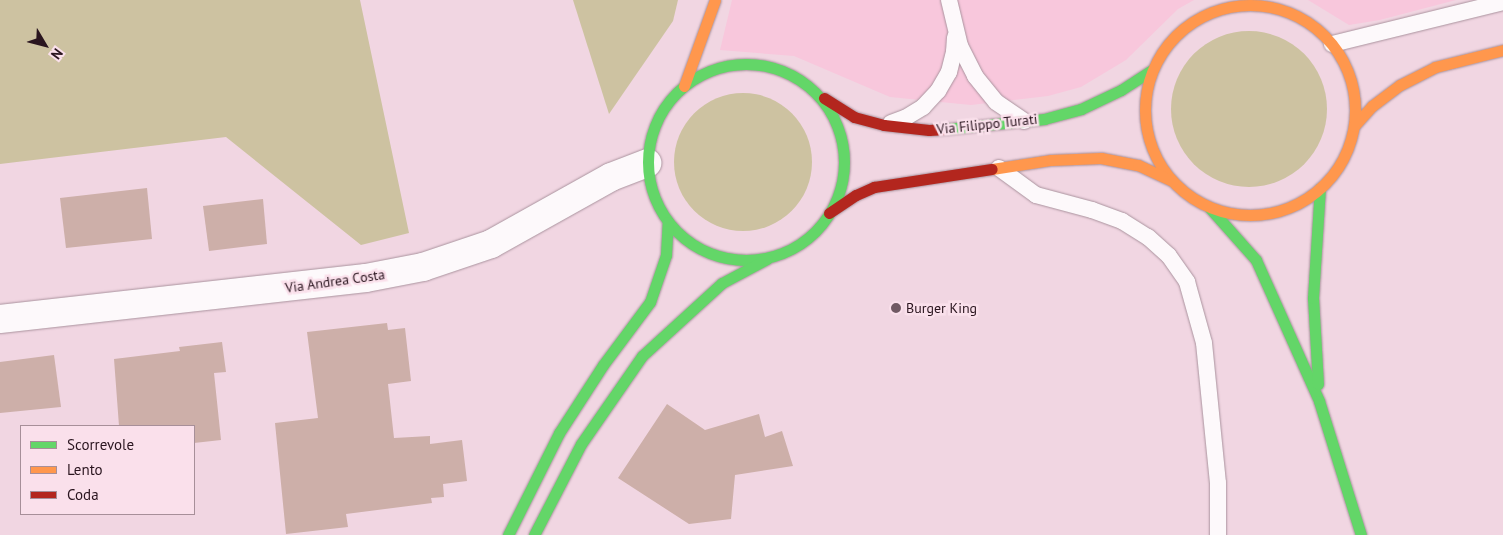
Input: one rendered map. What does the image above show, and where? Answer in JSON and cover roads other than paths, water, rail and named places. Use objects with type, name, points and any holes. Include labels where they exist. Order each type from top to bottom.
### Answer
[{"type":"main road","points":[[684,86],[715,0]]},
{"type":"main road","points":[[1251,4],[1288,12],[1310,23],[1332,44],[1347,69],[1354,97],[1354,126],[1342,160],[1320,188],[1296,204],[1267,214],[1238,214],[1209,207],[1189,196],[1172,181],[1155,156],[1146,128],[1145,98],[1153,69],[1169,42],[1192,22],[1221,9],[1251,4]]},
{"type":"main road","points":[[1354,126],[1372,106],[1400,85],[1435,68],[1503,50]]},
{"type":"main road","name":"Via Filippo Turati","points":[[668,222],[653,194],[647,163],[652,130],[668,100],[704,71],[724,65],[758,64],[790,73],[854,117],[884,125],[930,130],[1044,119],[1081,109],[1121,90],[1153,69]]},
{"type":"main road","points":[[817,93],[836,121],[844,153],[841,185],[829,214]]},
{"type":"main road","points":[[534,535],[581,444],[642,356],[680,319],[722,283],[767,259],[787,252],[808,237],[829,214],[856,195],[874,187],[1051,160],[1101,158],[1138,165],[1172,181]]},
{"type":"main road","points":[[1319,401],[1313,298],[1320,188]]},
{"type":"main road","points":[[1209,207],[1256,260],[1319,401],[1360,533]]},
{"type":"main road","points":[[668,222],[691,243],[719,256],[745,262],[767,259]]},
{"type":"main road","points":[[508,535],[559,433],[603,365],[650,302],[666,255],[668,222]]},
{"type":"street","name":"Via Andrea Costa","points":[[0,319],[366,278],[423,267],[491,244],[611,177],[647,163]]},
{"type":"lane","points":[[949,0],[955,30],[966,62],[996,102],[1024,121]]},
{"type":"lane","points":[[1332,44],[1503,2]]},
{"type":"lane","points":[[884,125],[905,118],[923,107],[938,91],[949,72],[954,52],[955,30]]},
{"type":"lane","points":[[999,168],[1036,195],[1092,210],[1122,221],[1148,237],[1169,256],[1187,282],[1204,343],[1218,483],[1216,533]]},
{"type":"place","name":"Burger King","points":[[896,308]]}]
